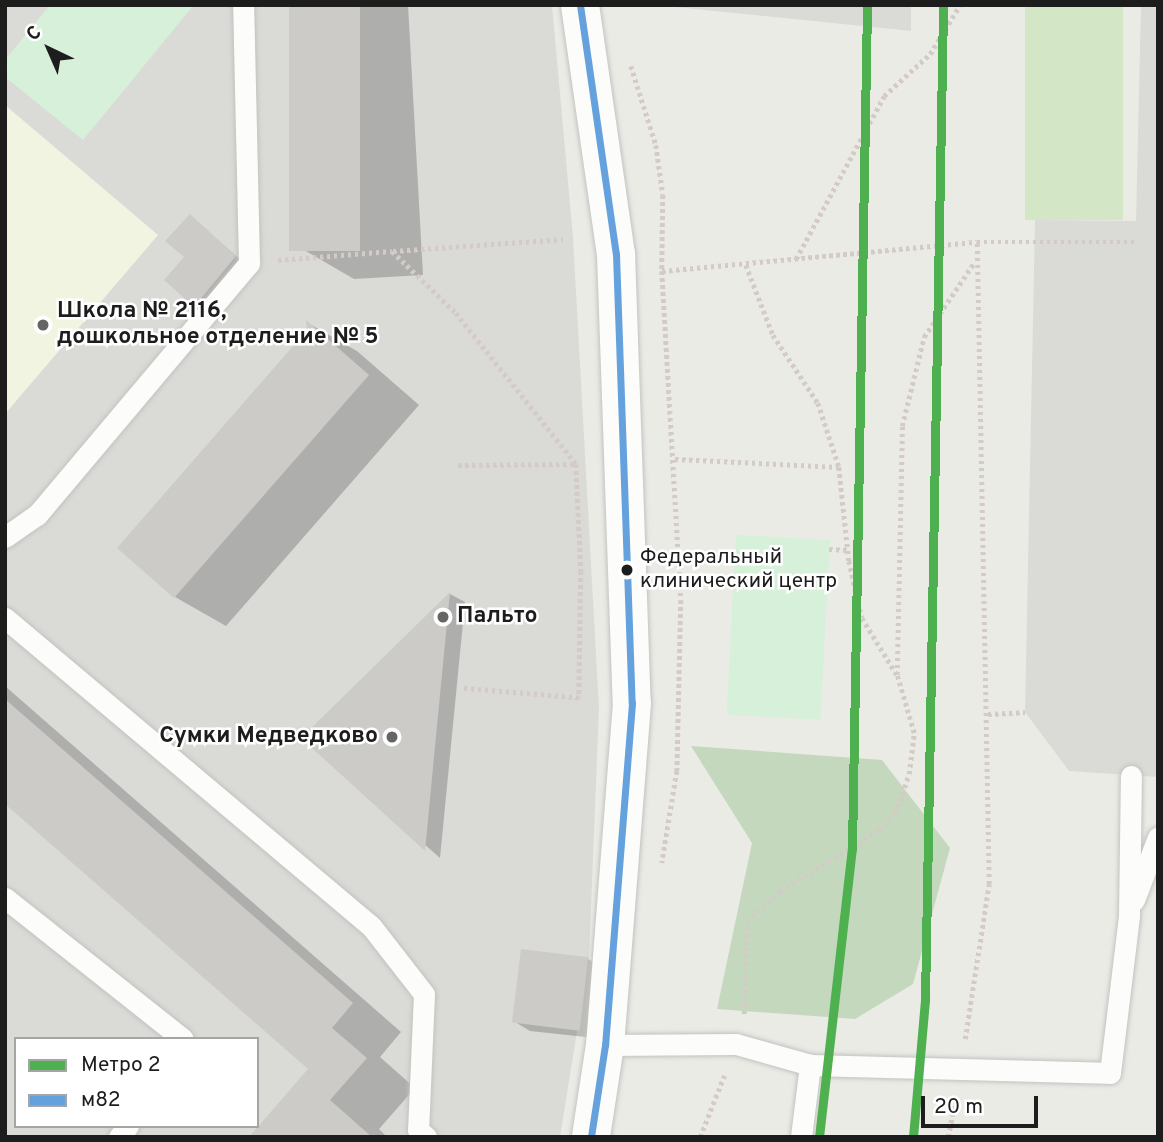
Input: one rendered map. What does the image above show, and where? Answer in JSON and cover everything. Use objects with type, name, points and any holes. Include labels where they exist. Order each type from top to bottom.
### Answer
[{"type":"street","points":[[580,5],[616,254],[632,703],[605,1045],[591,1137]]},
{"type":"lane","points":[[5,537],[37,515],[249,263],[243,5]]},
{"type":"lane","points":[[5,618],[371,926],[424,994],[419,1135]]},
{"type":"lane","points":[[605,1045],[736,1044],[810,1065],[960,1072],[1110,1073],[1129,915],[1131,776]]},
{"type":"lane","points":[[1129,915],[1158,837]]},
{"type":"lane","points":[[5,898],[180,1037]]},
{"type":"lane","points":[[801,1137],[810,1065]]},
{"type":"path","points":[[796,260],[884,96],[930,54],[960,5]]},
{"type":"path","points":[[249,263],[564,239]]},
{"type":"path","points":[[948,1137],[989,884],[988,714],[974,262],[977,242]]},
{"type":"path","points":[[662,271],[977,242],[1136,242]]},
{"type":"path","points":[[392,251],[456,313],[576,464],[581,571],[579,698],[461,688]]},
{"type":"path","points":[[897,675],[902,426],[924,337],[974,262]]},
{"type":"path","points":[[699,1137],[736,1044],[744,1012],[747,922],[780,891],[879,830],[895,814],[909,774],[914,733],[897,675],[862,618],[847,550],[839,467],[818,403],[773,335],[746,265]]},
{"type":"path","points":[[675,459],[839,467]]},
{"type":"path","points":[[458,465],[576,464]]},
{"type":"path","points":[[829,549],[847,550]]},
{"type":"path","points":[[988,714],[1025,712]]},
{"type":"shaded area","points":[[5,5],[552,5],[573,237],[599,709],[589,957],[560,1137],[5,1137]]},
{"type":"shaded area","points":[[50,5],[193,6],[83,140],[5,77],[5,60]]},
{"type":"shaded area","points":[[675,5],[911,5],[911,31],[675,7]]},
{"type":"shaded area","points":[[1141,5],[1158,5],[1158,777],[1069,771],[1025,712],[1035,220],[1136,221]]},
{"type":"shaded area","name":"Школа № 2116, дошкольное отделение № 5","points":[[5,105],[158,235],[5,414]]},
{"type":"shaded area","points":[[736,535],[830,540],[820,720],[727,715]]},
{"type":"green space","points":[[1025,5],[1123,5],[1123,220],[1025,220]]},
{"type":"green space","points":[[691,746],[882,760],[950,848],[913,984],[855,1019],[717,1009],[752,843]]},
{"type":"building","points":[[289,5],[360,5],[360,251],[289,251]]},
{"type":"building","points":[[190,214],[236,256],[194,307],[164,280],[184,257],[165,241]]},
{"type":"building","points":[[306,320],[369,375],[174,598],[117,548],[307,330]]},
{"type":"building","points":[[450,592],[437,726],[425,851],[301,738]]},
{"type":"building","points":[[5,699],[353,1003],[332,1028],[367,1058],[330,1100],[372,1137],[249,1137],[308,1069],[5,804]]},
{"type":"building","points":[[521,949],[588,957],[579,1031],[512,1022]]},
{"type":"metro line","name":"2","points":[[819,1137],[852,849],[867,5]]},
{"type":"metro line","name":"2","points":[[913,1137],[925,1000],[943,5]]},
{"type":"transit line","name":"м82","points":[[580,5],[616,254],[632,703],[605,1045],[591,1137]]},
{"type":"place","name":"Школа № 2116, дошкольное отделение № 5","points":[[43,325]]},
{"type":"place","name":"Федеральный клинический центр","points":[[627,570]]},
{"type":"place","name":"Пальто","points":[[443,617]]},
{"type":"place","name":"Сумки Медведково","points":[[392,737]]}]
